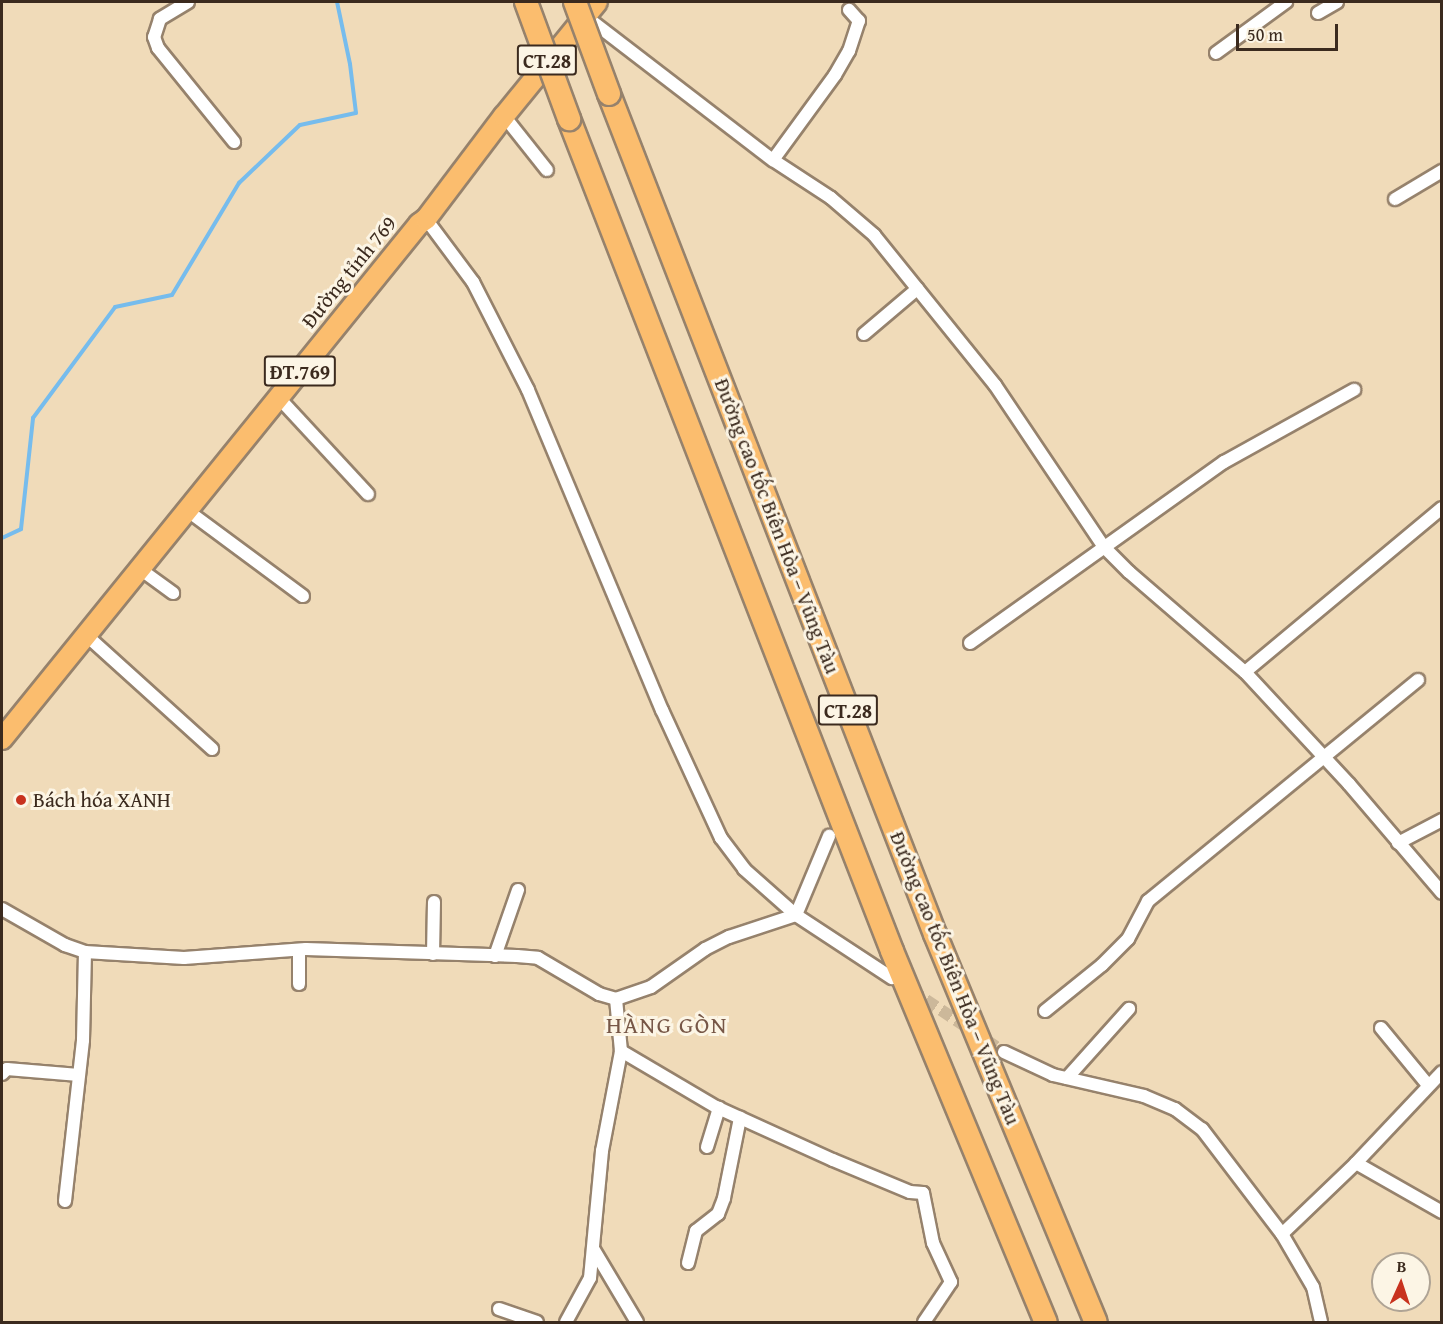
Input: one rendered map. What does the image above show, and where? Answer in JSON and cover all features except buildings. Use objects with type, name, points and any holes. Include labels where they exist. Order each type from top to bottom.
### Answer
[{"type":"highway","name":"CT.28","points":[[526,2],[569,119],[892,951],[1046,1323]]},
{"type":"highway","name":"Đường cao tốc Biên Hòa – Vũng Tàu","points":[[586,6],[609,94],[935,934],[1096,1323]]},
{"type":"main road","name":"Đường tỉnh 769","points":[[2,740],[419,224],[426,219],[586,6]]},
{"type":"street","points":[[188,2],[160,18],[154,38],[158,48],[234,142]]},
{"type":"street","points":[[1216,52],[1286,2]]},
{"type":"street","points":[[1318,13],[1337,2]]},
{"type":"street","points":[[586,6],[773,160],[831,198],[874,235],[995,386],[1103,546],[1129,573],[1245,672],[1442,893]]},
{"type":"street","points":[[773,160],[835,75],[849,51],[859,21],[849,10]]},
{"type":"street","points":[[504,116],[547,170]]},
{"type":"street","points":[[1395,199],[1442,171]]},
{"type":"street","points":[[426,219],[473,282],[528,390],[658,702],[722,838],[744,869],[795,915],[892,978]]},
{"type":"street","points":[[864,334],[917,289]]},
{"type":"street","points":[[970,643],[1103,546],[1224,462],[1353,390]]},
{"type":"street","points":[[279,398],[368,494]]},
{"type":"street","points":[[1245,672],[1442,508]]},
{"type":"street","points":[[188,511],[303,596]]},
{"type":"street","points":[[140,569],[173,593]]},
{"type":"street","points":[[86,635],[212,749]]},
{"type":"street","points":[[1045,1011],[1102,965],[1128,939],[1148,901],[1322,756],[1418,680]]},
{"type":"street","points":[[1398,843],[1442,820]]},
{"type":"street","points":[[2,909],[64,945],[85,952],[184,958],[300,950],[538,958],[600,994],[616,999],[651,987],[705,949],[729,937],[795,915],[829,836]]},
{"type":"street","points":[[495,956],[518,890]]},
{"type":"street","points":[[434,902],[434,954]]},
{"type":"street","points":[[299,984],[300,950]]},
{"type":"street","points":[[65,1201],[83,1040],[85,952]]},
{"type":"street","points":[[566,1323],[587,1288],[594,1250],[603,1150],[621,1051],[616,999]]},
{"type":"street","points":[[1067,1078],[1129,1009]]},
{"type":"street","points":[[1381,1028],[1428,1085]]},
{"type":"street","points":[[621,1051],[740,1118],[910,1192],[922,1193],[933,1243],[951,1282],[924,1323]]},
{"type":"street","points":[[1004,1052],[1028,1065],[1067,1078],[1144,1096],[1175,1109],[1202,1129],[1282,1234],[1313,1287],[1322,1323]]},
{"type":"street","points":[[2,1074],[7,1069],[79,1075]]},
{"type":"street","points":[[1282,1234],[1356,1163],[1442,1072]]},
{"type":"street","points":[[708,1147],[719,1108]]},
{"type":"street","points":[[688,1263],[696,1231],[718,1214],[727,1186],[740,1118]]},
{"type":"street","points":[[1356,1163],[1442,1212]]},
{"type":"street","points":[[594,1250],[637,1323]]},
{"type":"street","points":[[499,1308],[537,1323]]},
{"type":"waterway","points":[[2,538],[21,529],[33,418],[115,307],[172,295],[239,183],[300,125],[356,113],[350,64],[337,2]]},
{"type":"tunnel","points":[[911,990],[1004,1052]]},
{"type":"place","name":"Bách hóa XANH","points":[[21,800]]},
{"type":"district","name":"HÀNG GÒN","points":[[667,1025]]}]
